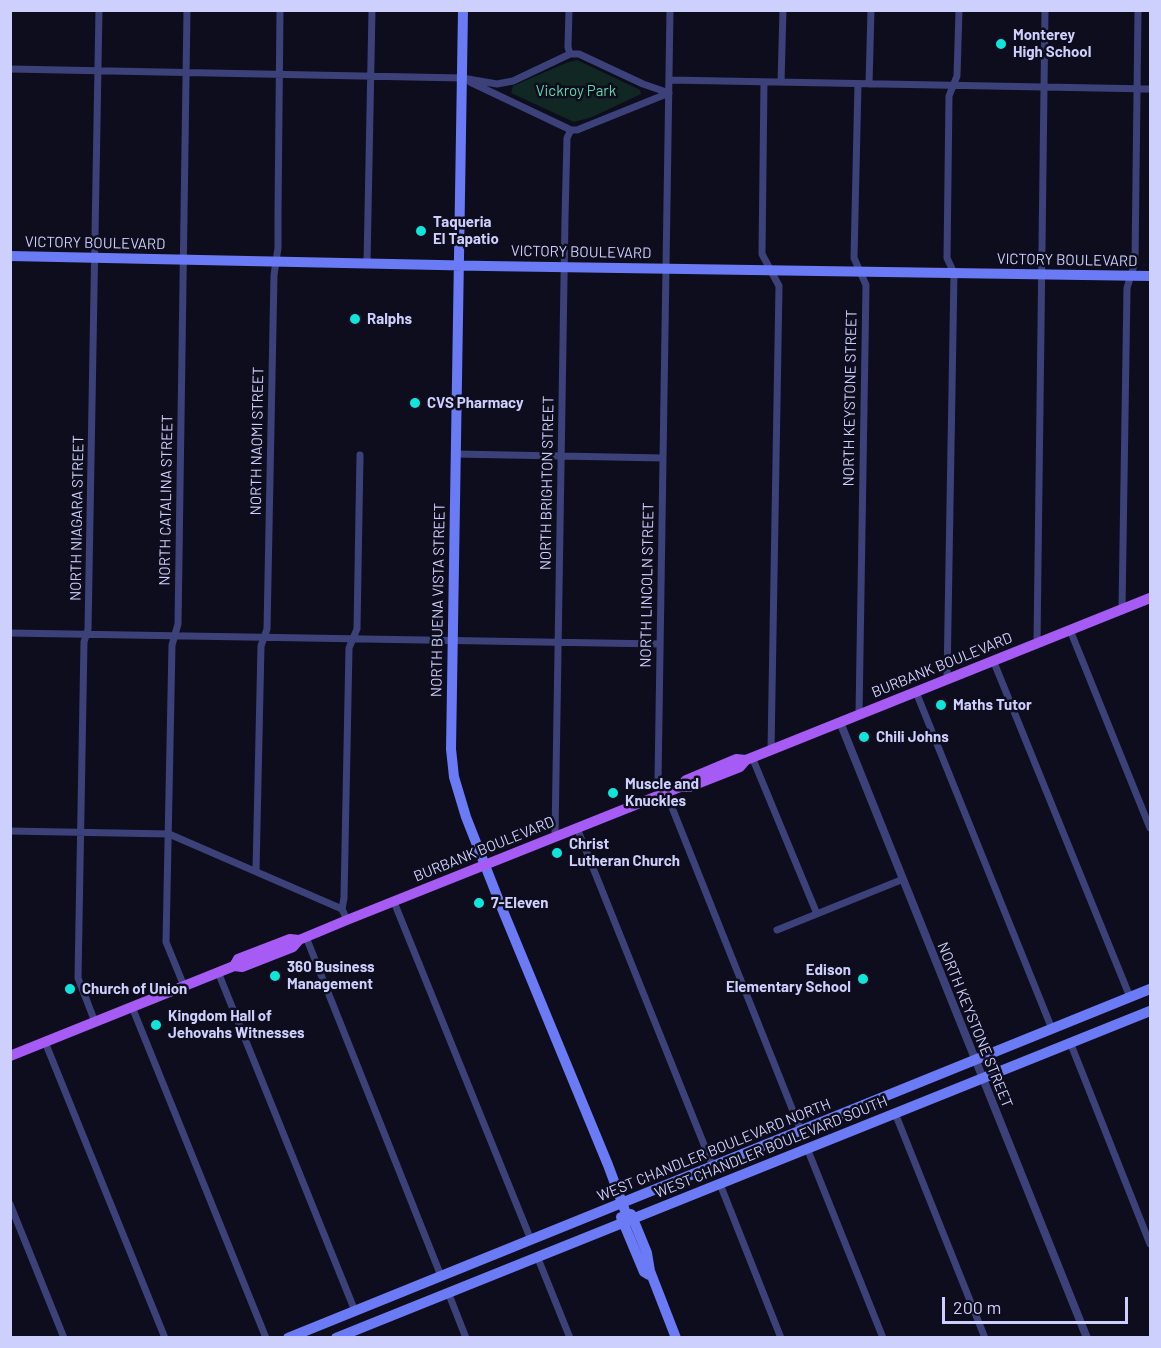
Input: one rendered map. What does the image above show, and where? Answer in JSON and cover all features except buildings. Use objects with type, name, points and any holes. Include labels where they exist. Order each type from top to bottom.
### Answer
[{"type":"main road","name":"NORTH BUENA VISTA STREET","points":[[463,10],[451,749],[454,777],[466,817],[608,1163],[612,1167],[621,1203],[644,1272],[651,1274],[676,1338]]},
{"type":"main road","name":"VICTORY BOULEVARD","points":[[10,256],[1150,276]]},
{"type":"main road","name":"BURBANK BOULEVARD","points":[[10,1056],[234,966],[238,959],[290,939],[302,938],[344,915],[394,902],[680,787],[686,780],[736,759],[749,759],[1037,642],[1150,600]]},
{"type":"main road","name":"WEST CHANDLER BOULEVARD NORTH","points":[[288,1338],[1150,989]]},
{"type":"main road","name":"WEST CHANDLER BOULEVARD SOUTH","points":[[336,1338],[363,1331],[448,1292],[1150,1011]]},
{"type":"street","name":"NORTH NIAGARA STREET","points":[[95,1022],[78,978],[84,642],[88,617],[99,10]]},
{"type":"street","name":"NORTH CATALINA STREET","points":[[184,986],[166,942],[172,645],[178,624],[187,10]]},
{"type":"street","name":"NORTH NAOMI STREET","points":[[256,871],[261,646],[267,629],[273,297],[281,75],[280,10]]},
{"type":"street","points":[[367,263],[372,10]]},
{"type":"street","points":[[569,10],[568,47],[570,54]]},
{"type":"street","name":"NORTH LINCOLN STREET","points":[[670,10],[658,780],[801,1131]]},
{"type":"street","points":[[782,82],[783,10]]},
{"type":"street","points":[[869,84],[871,10]]},
{"type":"street","points":[[947,679],[954,273],[947,258],[950,96],[957,76],[959,10]]},
{"type":"street","points":[[1037,642],[1046,10]]},
{"type":"street","points":[[1122,609],[1126,288],[1135,262],[1138,10]]},
{"type":"street","points":[[10,69],[462,78],[497,84],[513,81],[570,54],[579,54],[643,84],[669,93]]},
{"type":"street","points":[[462,78],[571,130],[577,130],[669,93]]},
{"type":"street","points":[[511,101],[507,89],[513,81]]},
{"type":"street","points":[[669,81],[1150,89]]},
{"type":"street","points":[[764,82],[762,254],[778,286],[771,750]]},
{"type":"street","points":[[643,84],[646,93],[643,102]]},
{"type":"street","name":"NORTH KEYSTONE STREET","points":[[858,84],[854,258],[866,285],[859,714]]},
{"type":"street","name":"NORTH BRIGHTON STREET","points":[[555,836],[567,138],[571,130]]},
{"type":"street","points":[[456,454],[663,458]]},
{"type":"street","points":[[10,831],[169,834],[256,871],[344,915],[349,648],[357,629],[360,455]]},
{"type":"street","points":[[1070,630],[1150,828]]},
{"type":"street","points":[[10,633],[660,644]]},
{"type":"street","points":[[993,660],[1130,997]]},
{"type":"street","points":[[916,692],[1052,1029]]},
{"type":"street","name":"NORTH KEYSTONE STREET","points":[[840,722],[1087,1338]]},
{"type":"street","points":[[749,759],[817,914]]},
{"type":"street","points":[[577,828],[713,1167]]},
{"type":"street","points":[[777,930],[902,880]]},
{"type":"street","points":[[394,902],[531,1240]]},
{"type":"street","points":[[302,938],[441,1276]]},
{"type":"street","points":[[218,972],[355,1311]]},
{"type":"street","points":[[132,1007],[266,1338]]},
{"type":"street","points":[[45,1042],[165,1338]]},
{"type":"street","points":[[1070,1042],[1150,1244]]},
{"type":"street","points":[[895,1113],[985,1338]]},
{"type":"street","points":[[807,1148],[883,1338]]},
{"type":"street","points":[[720,1184],[781,1338]]},
{"type":"street","points":[[10,1204],[64,1338]]},
{"type":"street","points":[[537,1256],[570,1338]]},
{"type":"street","points":[[448,1292],[466,1338]]},
{"type":"green space","name":"Vickroy Park","points":[[577,60],[640,90],[641,94],[592,117],[574,122],[511,93],[513,86]]},
{"type":"place","name":"Monterey High School","points":[[1001,44]]},
{"type":"place","name":"Taqueria El Tapatio","points":[[421,231]]},
{"type":"place","name":"Ralphs","points":[[355,319]]},
{"type":"place","name":"CVS Pharmacy","points":[[415,403]]},
{"type":"place","name":"Maths Tutor","points":[[941,705]]},
{"type":"place","name":"Chili Johns","points":[[864,737]]},
{"type":"place","name":"Muscle and Knuckles","points":[[613,793]]},
{"type":"place","name":"Christ Lutheran Church","points":[[557,853]]},
{"type":"place","name":"7-Eleven","points":[[479,903]]},
{"type":"place","name":"360 Business Management","points":[[275,976]]},
{"type":"place","name":"Edison Elementary School","points":[[863,979]]},
{"type":"place","name":"Church of Union","points":[[70,989]]},
{"type":"place","name":"Kingdom Hall of Jehovahs Witnesses","points":[[156,1025]]}]
